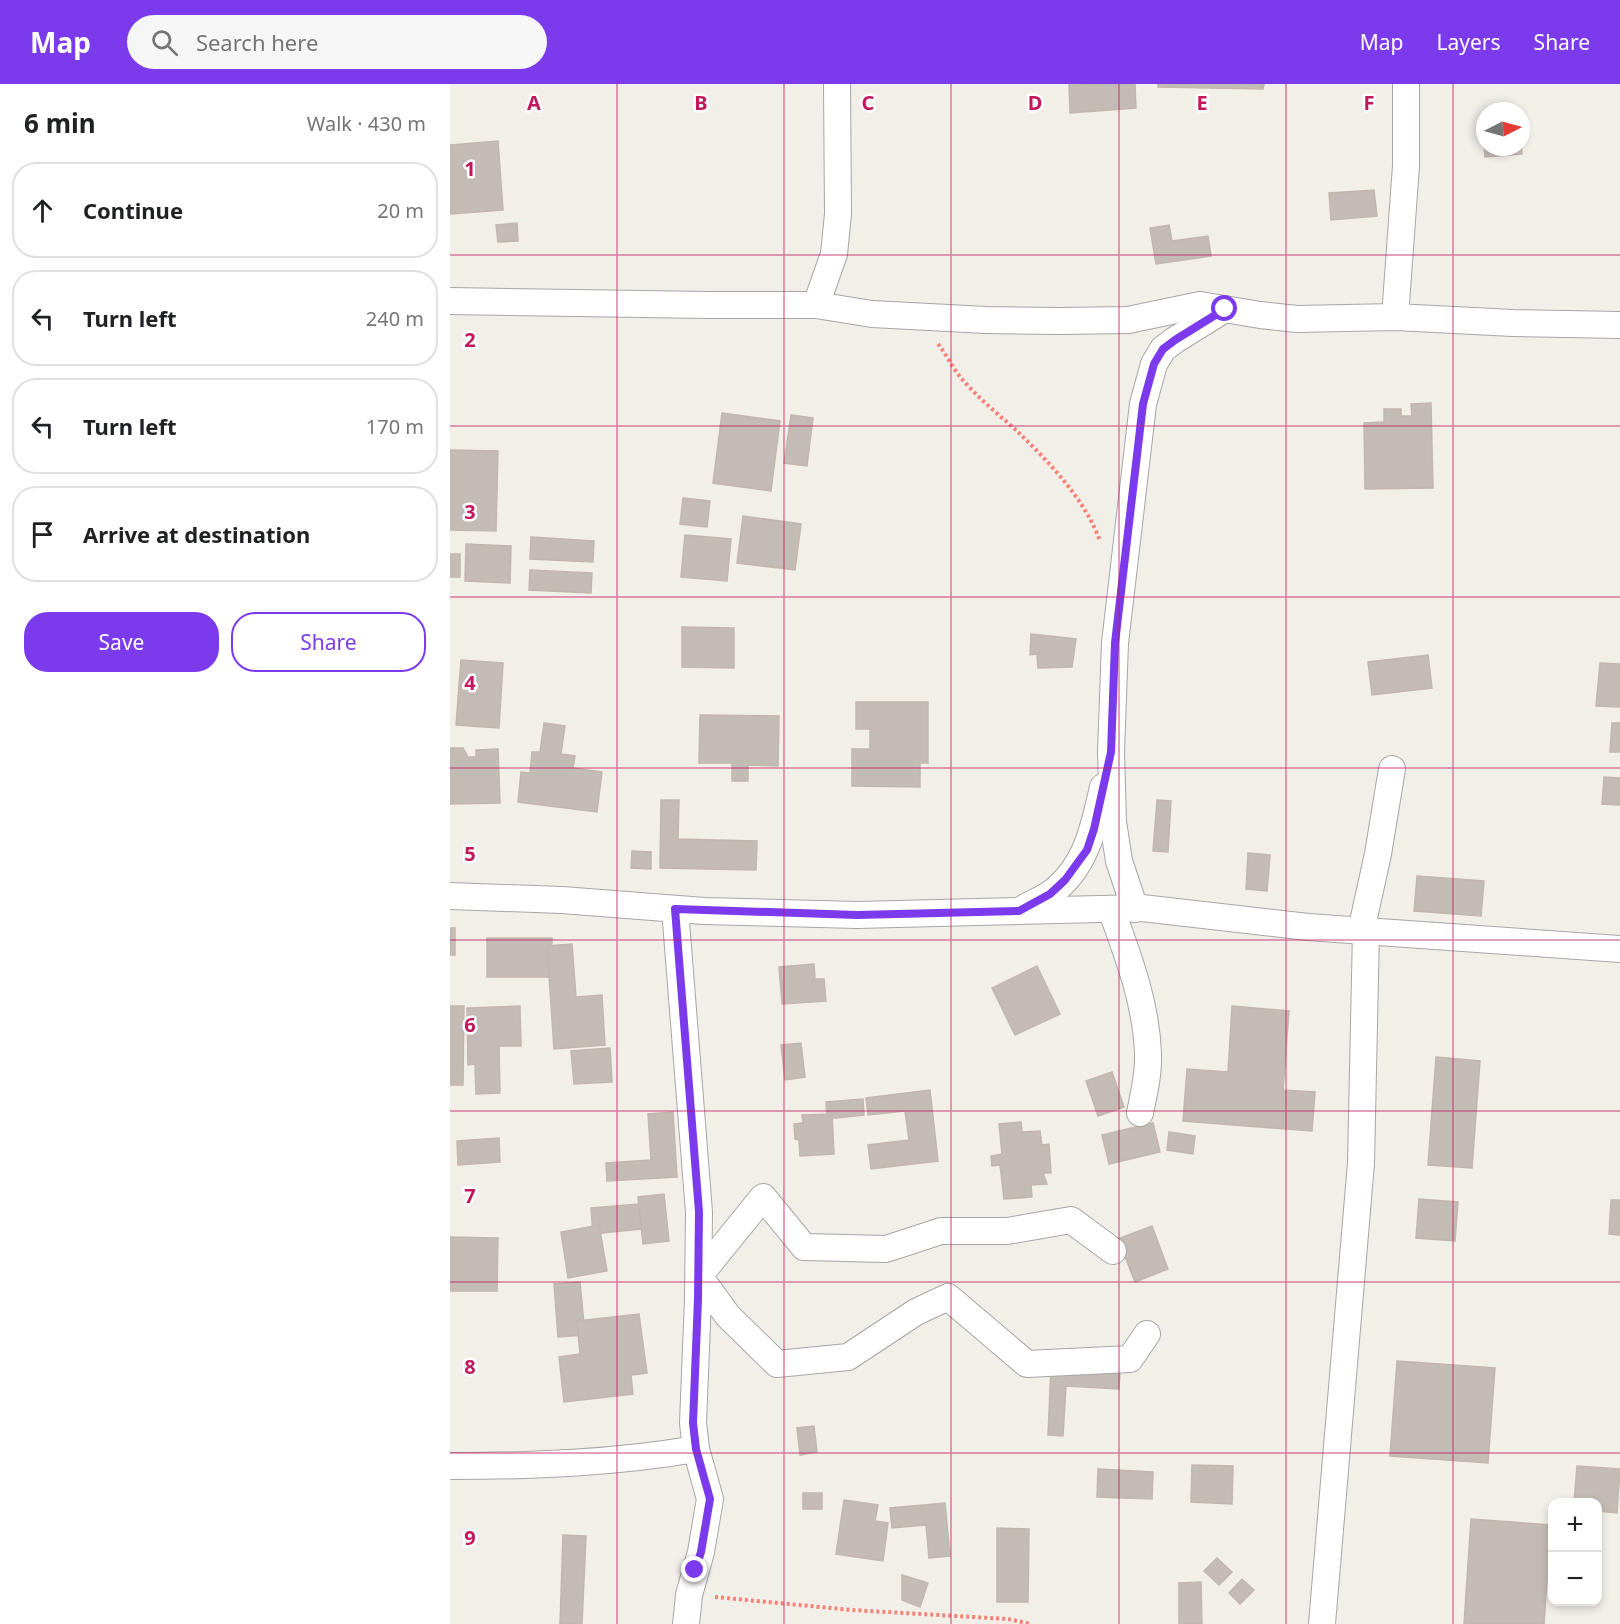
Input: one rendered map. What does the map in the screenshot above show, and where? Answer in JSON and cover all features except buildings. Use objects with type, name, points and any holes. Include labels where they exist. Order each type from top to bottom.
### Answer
[{"type":"street","points":[[816,305],[834,254],[838,214],[837,84]]},
{"type":"street","points":[[1395,317],[1406,166],[1406,84]]},
{"type":"street","points":[[450,301],[816,305],[872,314],[1061,321],[1128,320],[1200,305],[1297,319],[1395,317],[1513,323],[1620,325]]},
{"type":"street","points":[[1140,1113],[1148,1054],[1144,1010],[1123,909],[1113,822],[1111,752],[1115,643],[1143,404],[1154,364],[1163,349],[1225,309]]},
{"type":"street","points":[[1019,911],[1050,894],[1065,880],[1087,850],[1094,829],[1111,752]]},
{"type":"street","points":[[1322,1624],[1335,1494],[1361,1163],[1364,931],[1392,769]]},
{"type":"street","points":[[450,896],[562,900],[675,909],[857,915],[1123,909],[1364,931],[1620,949]]},
{"type":"street","points":[[675,909],[699,1212],[699,1276],[693,1423],[696,1449],[710,1499],[701,1552],[689,1595],[686,1624]]},
{"type":"street","points":[[699,1276],[763,1197],[804,1247],[886,1249],[940,1231],[1007,1232],[1071,1220],[1113,1251]]},
{"type":"street","points":[[699,1276],[728,1316],[777,1364],[848,1357],[916,1312],[948,1297],[1027,1364],[1130,1359],[1147,1334]]},
{"type":"street","points":[[450,1466],[588,1463],[645,1458],[696,1449]]},
{"type":"path","points":[[930,340],[939,345],[961,378],[1059,475],[1085,510],[1102,545]]},
{"type":"path","points":[[689,1595],[852,1610],[1008,1619],[1031,1624]]},
{"type":"route","points":[[695,1570],[701,1552],[710,1499],[696,1449],[693,1423],[699,1212],[675,909],[857,915],[1019,911],[1050,894],[1065,880],[1087,850],[1094,829],[1111,752],[1115,643],[1143,404],[1154,364],[1163,349],[1225,309]]}]
